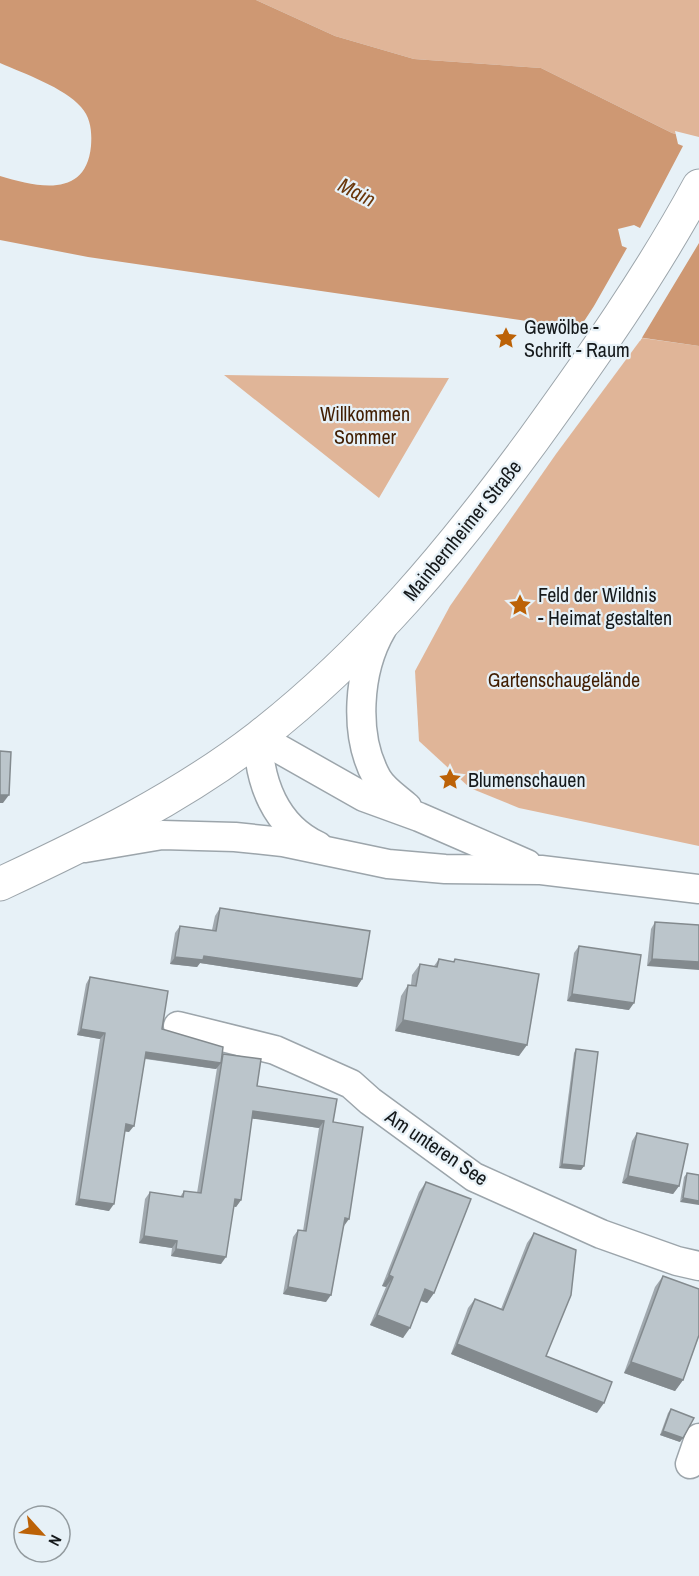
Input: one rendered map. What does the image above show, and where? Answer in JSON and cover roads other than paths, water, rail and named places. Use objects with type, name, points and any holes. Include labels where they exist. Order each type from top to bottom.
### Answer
[{"type":"main road","name":"Mainbernheimer Straße","points":[[0,884],[75,849],[168,798],[258,737],[329,678],[386,622],[489,501],[590,363],[638,292],[699,186]]},
{"type":"street","name":"Mainbernheimer Straße","points":[[386,622],[374,643],[366,666],[362,689],[363,724],[369,759],[377,778],[389,792],[419,817]]},
{"type":"street","name":"Mainbernheimer Straße","points":[[258,737],[364,797],[419,817],[541,870]]},
{"type":"street","name":"Mainbernheimer Straße","points":[[258,737],[259,763],[271,800],[296,832],[331,852]]},
{"type":"street","name":"Mainbernheimer Straße","points":[[75,849],[162,835],[198,834],[283,842],[411,866],[541,870],[699,889]]},
{"type":"street","name":"Am unteren See","points":[[178,1026],[274,1050],[351,1084],[370,1101],[474,1177],[601,1234],[677,1261],[699,1266]]},
{"type":"water","name":"Main","points":[[0,0],[256,0],[335,36],[414,59],[541,68],[672,133],[699,140],[699,346],[88,257],[0,240],[0,176],[44,185],[70,182],[80,175],[87,163],[91,141],[87,116],[74,100],[43,82],[0,63]]},
{"type":"place","name":"Gewölbe - Schrift - Raum","points":[[506,338]]},
{"type":"place","name":"Feld der Wildnis - Heimat gestalten","points":[[520,605]]},
{"type":"place","name":"Blumenschauen","points":[[450,779]]},
{"type":"park label","name":"Willkommen Sommer","points":[[365,424]]},
{"type":"park label","name":"Gartenschaugelände","points":[[564,679]]}]
